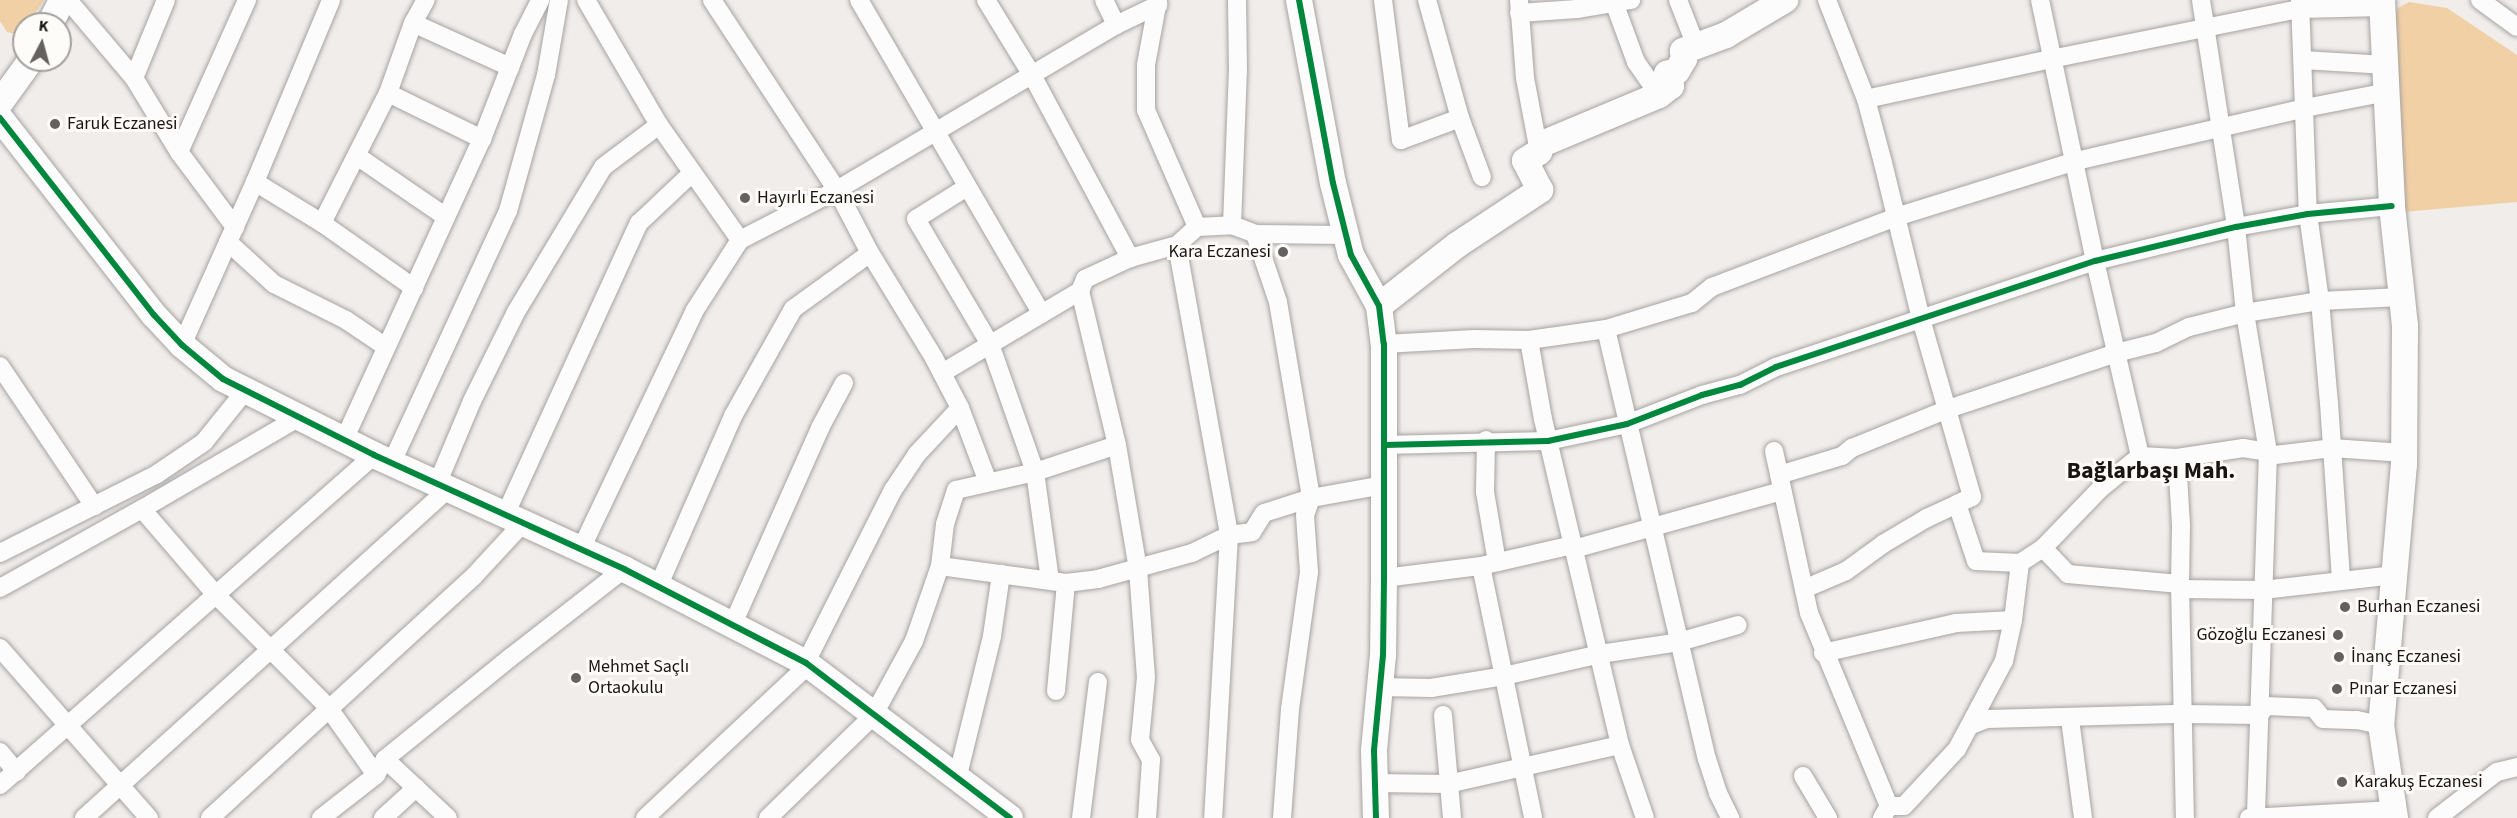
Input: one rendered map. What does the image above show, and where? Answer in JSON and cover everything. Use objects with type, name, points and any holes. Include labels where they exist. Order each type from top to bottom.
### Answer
[{"type":"street","points":[[68,0],[134,78],[232,235],[274,285],[346,320],[386,346]]},
{"type":"street","points":[[134,78],[166,0]]},
{"type":"street","points":[[179,152],[248,0]]},
{"type":"street","points":[[322,223],[388,93],[413,23],[426,0]]},
{"type":"street","points":[[344,440],[482,139],[510,67],[540,0]]},
{"type":"street","points":[[0,785],[71,725],[216,594],[383,458],[508,211],[546,75],[559,0]]},
{"type":"street","points":[[586,0],[659,125],[691,174],[740,240]]},
{"type":"street","points":[[712,0],[837,190],[870,253],[942,373],[960,408],[988,482]]},
{"type":"street","points":[[859,0],[933,131],[1042,314]]},
{"type":"street","points":[[986,0],[1032,75],[1130,258]]},
{"type":"street","points":[[1104,0],[1116,25]]},
{"type":"street","points":[[1232,225],[1238,71],[1237,0]]},
{"type":"street","points":[[1299,0],[1333,183],[1351,255],[1379,306],[1384,344],[1384,578],[1380,687],[1374,751],[1376,818]]},
{"type":"street","points":[[1383,0],[1401,140],[1460,118]]},
{"type":"street","points":[[1427,0],[1460,118],[1482,177]]},
{"type":"street","points":[[1678,0],[1696,46]]},
{"type":"street","points":[[1379,306],[1457,244],[1540,190],[1525,161],[1539,152],[1542,144],[1659,95],[1671,86],[1667,74],[1677,71],[1684,59],[1683,51],[1726,35],[1762,7],[1785,0]]},
{"type":"street","points":[[1803,589],[1846,572],[1882,544],[1927,518],[1971,497],[1921,319],[1866,99],[1827,0]]},
{"type":"street","points":[[2040,0],[2051,59],[2076,161],[2095,261],[2140,456]]},
{"type":"street","points":[[1866,99],[2204,29],[2300,5],[2382,3],[2392,206],[2404,326],[2404,453],[2381,725],[2395,814],[2254,817],[2267,454],[2245,313],[2236,227],[2204,29],[2201,0]]},
{"type":"street","points":[[581,549],[695,310],[740,240],[837,190],[933,131],[1158,2]]},
{"type":"street","points":[[1158,2],[1146,65],[1146,110],[1197,227]]},
{"type":"street","points":[[2488,2],[2517,27]]},
{"type":"street","points":[[1539,152],[1525,78],[1519,6],[1615,3],[1636,62],[1659,95]]},
{"type":"street","points":[[182,345],[255,182],[324,4]]},
{"type":"street","points":[[2300,5],[2308,213],[2320,301],[2340,580]]},
{"type":"street","points":[[413,23],[510,67]]},
{"type":"street","points":[[2303,60],[2386,65]]},
{"type":"street","points":[[0,103],[22,72]]},
{"type":"street","points":[[1384,344],[1474,339],[1528,340],[1606,329],[1692,303],[1712,287],[1896,218],[2076,161],[2305,108],[2387,92]]},
{"type":"street","points":[[388,93],[482,139]]},
{"type":"street","points":[[0,118],[154,315],[182,345],[223,378],[344,440],[624,569],[806,663],[1010,818]]},
{"type":"street","points":[[84,818],[272,649],[443,485],[472,401],[516,312],[603,167],[659,125]]},
{"type":"street","points":[[357,156],[446,217]]},
{"type":"street","points":[[210,818],[328,707],[474,576],[515,518],[639,223],[691,174]]},
{"type":"street","points":[[255,182],[322,223],[414,288]]},
{"type":"street","points":[[967,187],[916,219],[990,344],[1035,472],[1058,581],[1056,691]]},
{"type":"street","points":[[1384,445],[1486,440],[1548,441],[1627,424],[1702,395],[1740,385],[1776,368],[2095,261],[2236,227],[2308,213],[2392,206]]},
{"type":"street","points":[[942,373],[1080,291],[1086,279],[1130,258],[1177,245],[1197,227],[1232,225],[1255,234],[1346,235]]},
{"type":"street","points":[[1255,234],[1278,302],[1311,498],[1305,514],[1309,572],[1290,709],[1282,818]]},
{"type":"street","points":[[1177,245],[1229,535],[1213,818]]},
{"type":"street","points":[[658,587],[733,416],[793,309],[870,253]]},
{"type":"street","points":[[1080,291],[1117,445],[1138,569],[1146,677],[1140,740],[1151,760],[1147,818]]},
{"type":"street","points":[[1384,578],[1489,564],[1653,528],[1780,483],[1842,456],[1852,448],[1948,409],[2116,353],[2156,343],[2189,327],[2245,313],[2320,301],[2401,297]]},
{"type":"street","points":[[1606,329],[1707,759],[1718,793],[1730,818]]},
{"type":"street","points":[[1528,340],[1548,441],[1620,745],[1645,818]]},
{"type":"street","points":[[0,366],[94,506]]},
{"type":"street","points":[[732,626],[820,428],[844,383]]},
{"type":"street","points":[[0,553],[157,474],[204,442],[246,391]]},
{"type":"street","points":[[645,818],[801,672],[893,490],[917,454],[960,408]]},
{"type":"street","points":[[0,588],[298,418]]},
{"type":"street","points":[[1486,440],[1485,492],[1489,564],[1504,676],[1533,818]]},
{"type":"street","points":[[768,818],[873,716],[914,642],[940,566],[945,524],[956,490],[1035,472],[1117,445]]},
{"type":"street","points":[[1957,504],[1976,561],[2020,563],[2043,548],[2100,489],[2140,456],[2177,458],[2243,448],[2267,454],[2332,448],[2404,453]]},
{"type":"street","points":[[1774,451],[1803,589],[1823,653],[1897,812],[1957,749],[2004,661],[2013,620],[2020,563]]},
{"type":"street","points":[[2177,458],[2181,526],[2180,587],[2185,818]]},
{"type":"street","points":[[940,566],[1058,581],[1138,569],[1192,553],[1229,535],[1252,532],[1264,513],[1311,498],[1384,485]]},
{"type":"street","points":[[142,509],[216,594],[328,707],[376,775]]},
{"type":"street","points":[[2043,548],[2068,574],[2180,587],[2263,590],[2394,575]]},
{"type":"street","points":[[321,818],[376,775],[385,759],[624,569]]},
{"type":"street","points":[[957,779],[992,636],[1001,574]]},
{"type":"street","points":[[1823,653],[1956,623],[2013,620]]},
{"type":"street","points":[[1380,687],[1431,688],[1504,676],[1600,654],[1679,642],[1738,625]]},
{"type":"street","points":[[0,648],[71,725],[120,788],[149,818]]},
{"type":"street","points":[[1081,818],[1098,682]]},
{"type":"street","points":[[2259,715],[2266,706],[2314,708],[2324,719],[2357,720],[2381,725]]},
{"type":"street","points":[[1971,724],[1987,719],[2070,719],[2184,714],[2259,715]]},
{"type":"street","points":[[1443,715],[1452,818]]},
{"type":"street","points":[[2070,719],[2083,818]]},
{"type":"street","points":[[1374,783],[1448,784],[1620,745]]},
{"type":"street","points":[[0,752],[17,772]]},
{"type":"street","points":[[385,759],[448,818]]},
{"type":"street","points":[[2437,818],[2497,772],[2517,767]]},
{"type":"street","points":[[1803,776],[1828,818]]},
{"type":"street","points":[[383,818],[416,788]]},
{"type":"shaded area","points":[[0,0],[44,0],[36,12],[12,12],[12,33],[7,32],[0,21]]},
{"type":"shaded area","points":[[2409,2],[2447,8],[2517,55],[2517,202],[2403,212],[2390,21],[2398,8]]},
{"type":"cycle path","points":[[1299,0],[1333,183],[1351,255],[1379,306],[1384,344],[1383,655],[1374,751],[1376,818]]},
{"type":"cycle path","points":[[0,118],[154,315],[182,345],[223,379],[374,455],[624,569],[806,663],[1010,818]]},
{"type":"cycle path","points":[[1384,445],[1548,441],[1627,424],[1702,395],[1740,385],[1776,367],[2095,261],[2236,227],[2308,214],[2392,206]]},
{"type":"place","name":"Faruk Eczanesi","points":[[55,124]]},
{"type":"place","name":"Hayırlı Eczanesi","points":[[745,198]]},
{"type":"place","name":"Kara Eczanesi","points":[[1283,252]]},
{"type":"place","name":"Burhan Eczanesi","points":[[2345,607]]},
{"type":"place","name":"Gözoğlu Eczanesi","points":[[2338,635]]},
{"type":"place","name":"İnanç Eczanesi","points":[[2339,657]]},
{"type":"place","name":"Mehmet Saçlı Ortaokulu","points":[[576,678]]},
{"type":"place","name":"Pınar Eczanesi","points":[[2337,689]]},
{"type":"place","name":"Karakuş Eczanesi","points":[[2342,782]]},
{"type":"district","name":"Bağlarbaşı Mah.","points":[[2151,471]]}]
